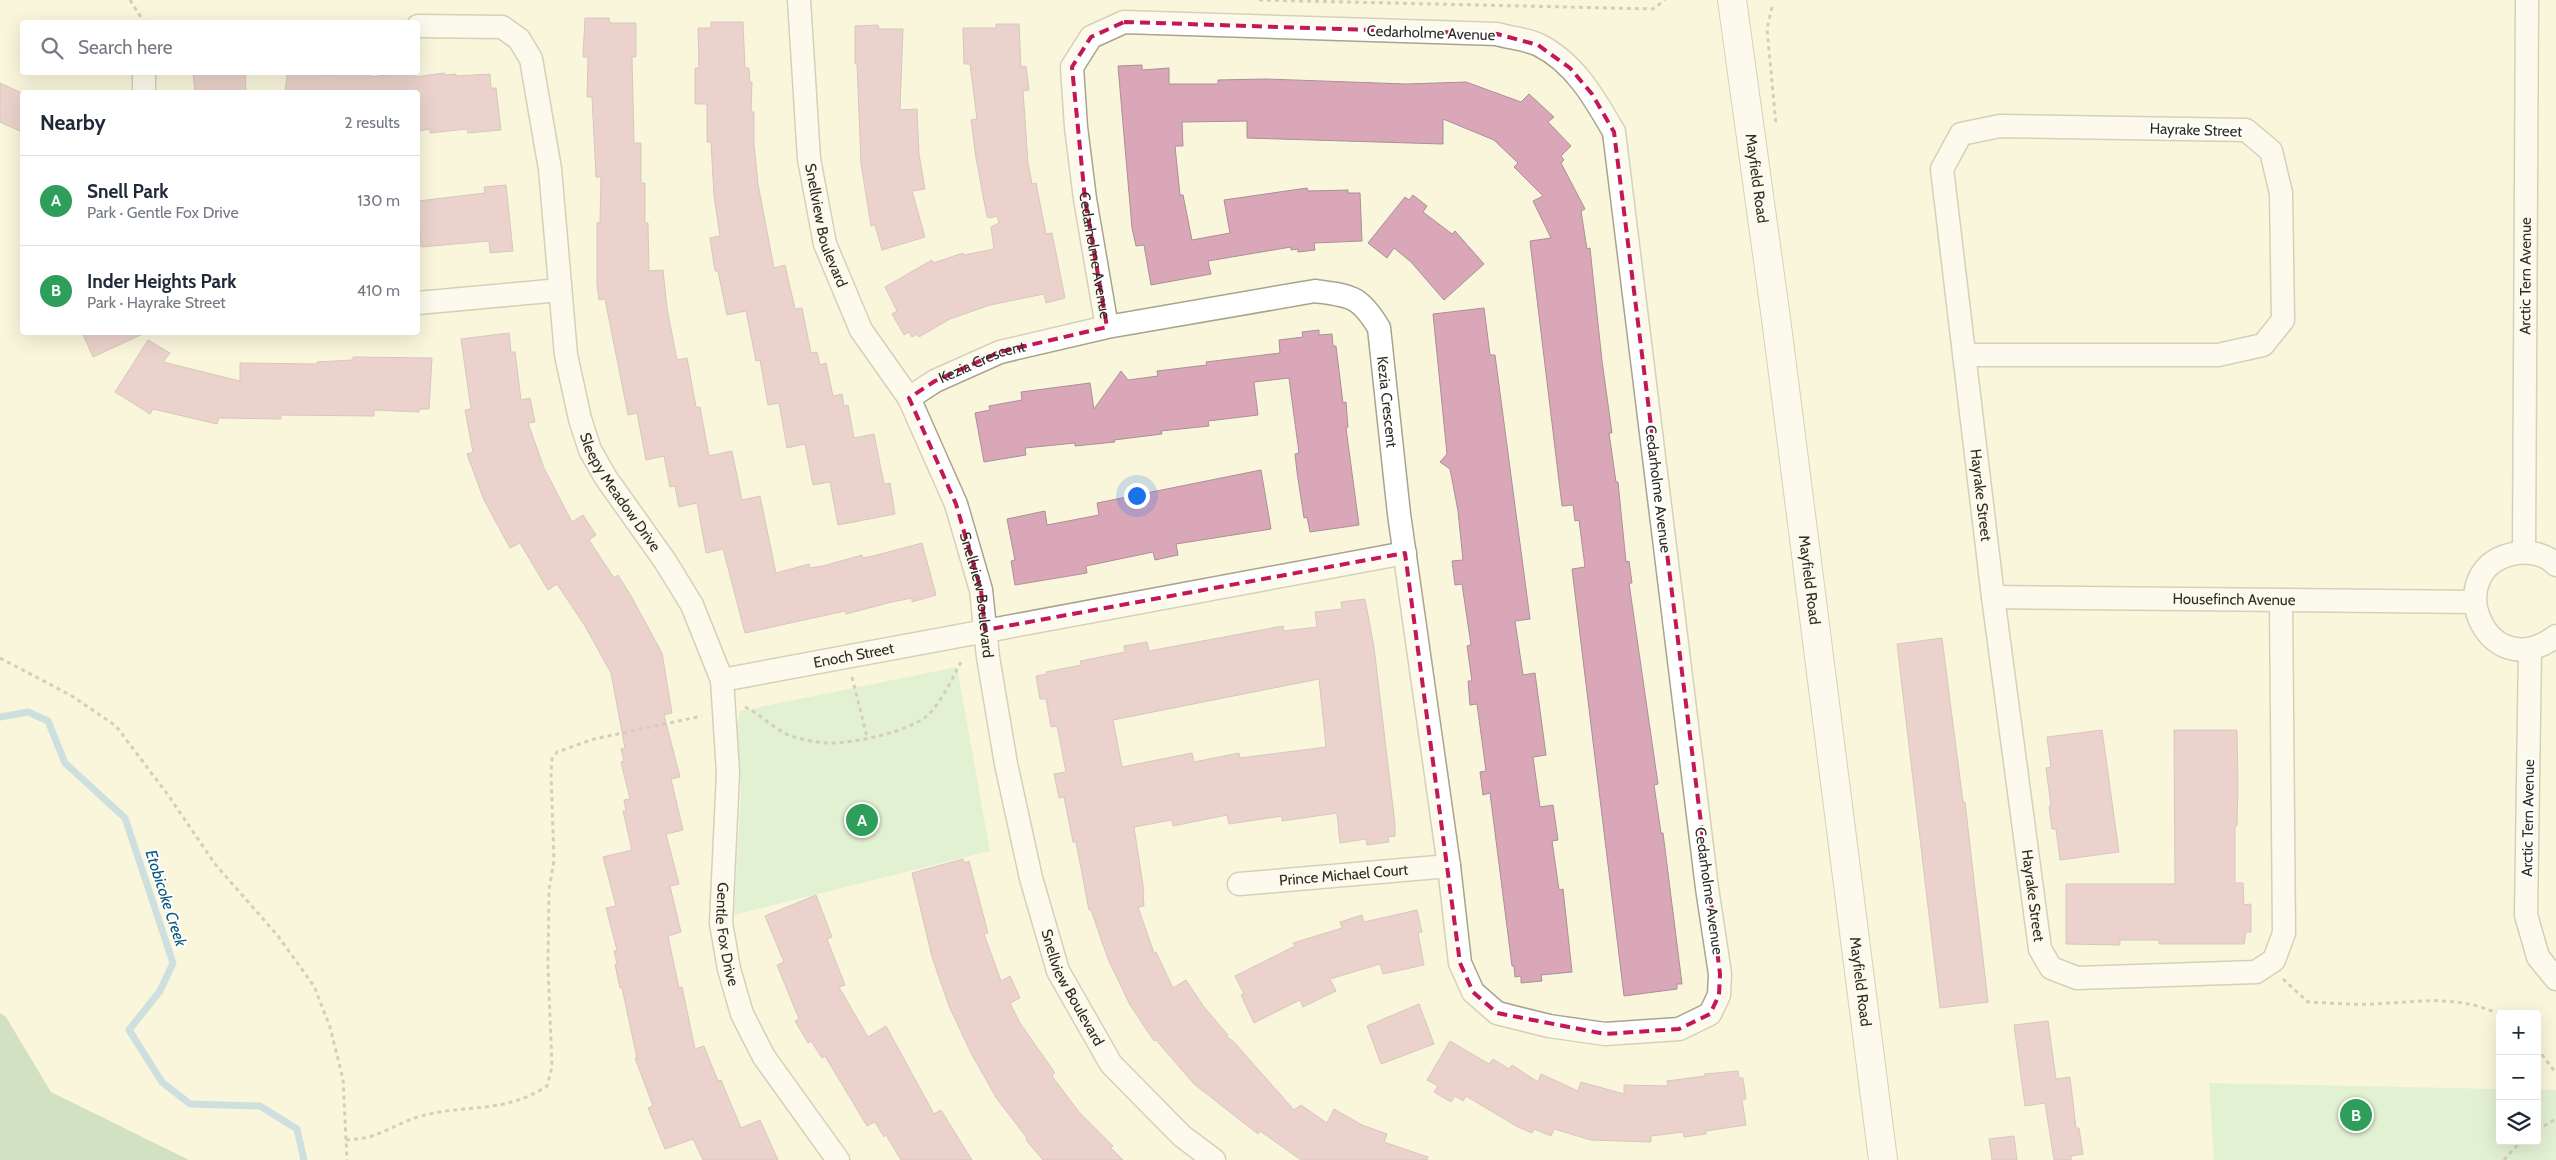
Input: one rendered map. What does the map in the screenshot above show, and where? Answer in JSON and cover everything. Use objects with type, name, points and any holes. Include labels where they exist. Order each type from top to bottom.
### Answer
[{"type":"main road","name":"Mayfield Road","points":[[1732,0],[1778,336],[1883,1160]]},
{"type":"street","name":"Snellview Boulevard","points":[[799,0],[809,159],[825,244],[861,330],[908,398],[956,504],[981,590],[985,630],[1006,764],[1032,878],[1058,971],[1110,1064],[1182,1136],[1214,1160]]},
{"type":"street","name":"Arctic Tern Avenue","points":[[2524,552],[2527,0]]},
{"type":"street","name":"Cedarholme Avenue","points":[[1107,327],[1085,199],[1076,127],[1072,67],[1091,37],[1124,22],[1497,34],[1538,45],[1570,68],[1592,94],[1614,132],[1707,888],[1720,974],[1719,995],[1710,1014],[1680,1029],[1605,1034],[1549,1026],[1497,1013],[1473,992],[1460,963],[1449,866],[1405,553]]},
{"type":"street","name":"Sleepy Meadow Drive","points":[[420,26],[502,27],[519,39],[526,48],[535,72],[550,169],[566,355],[580,419],[590,450],[617,497],[665,560],[692,605],[722,680]]},
{"type":"street","points":[[144,75],[144,90]]},
{"type":"street","name":"Hayrake Street","points":[[1965,355],[2218,355],[2263,345],[2282,320],[2281,193],[2271,151],[2246,130],[2000,126],[1961,134],[1942,169],[1993,596],[2040,949],[2051,968],[2077,978],[2256,972],[2268,964]]},
{"type":"street","points":[[420,303],[560,290]]},
{"type":"street","name":"Kezia Crescent","points":[[908,398],[935,380],[1000,352],[1107,327],[1315,291],[1349,296],[1366,308],[1379,328],[1405,553]]},
{"type":"street","points":[[2556,565],[2539,554],[2524,552],[2509,554],[2495,561],[2484,572],[2477,586],[2474,602],[2477,618],[2486,632],[2498,642],[2514,648],[2530,648],[2546,644],[2556,636]]},
{"type":"street","points":[[985,630],[1405,553]]},
{"type":"street","name":"Housefinch Avenue","points":[[1993,596],[2474,602]]},
{"type":"street","points":[[2268,964],[2274,960],[2284,933],[2281,600]]},
{"type":"street","name":"Enoch Street","points":[[722,680],[985,630]]},
{"type":"street","name":"Arctic Tern Avenue","points":[[2530,648],[2526,915],[2538,957],[2556,979]]},
{"type":"street","name":"Gentle Fox Drive","points":[[722,680],[723,711],[727,732],[728,773],[721,923],[729,969],[742,1014],[764,1057],[838,1160]]},
{"type":"street","name":"Prince Michael Court","points":[[1239,884],[1449,866]]},
{"type":"path","points":[[130,0],[143,20]]},
{"type":"path","points":[[1260,0],[1653,9],[1665,0]]},
{"type":"path","points":[[847,656],[867,737]]},
{"type":"path","points":[[0,658],[72,696],[116,726],[168,795],[215,864],[278,936],[314,986],[330,1027],[343,1080],[347,1160]]},
{"type":"path","points":[[346,1140],[368,1137],[419,1117],[486,1109],[507,1104],[532,1095],[547,1086],[552,1067],[548,966],[549,890],[554,860],[551,774],[552,759],[557,752],[594,739],[745,707],[792,736],[811,741],[832,743],[867,737],[918,723],[934,708],[962,662]]},
{"type":"path","points":[[2268,964],[2308,1002],[2373,1004],[2434,999],[2468,1003],[2496,1014]]},
{"type":"path","points":[[2541,1053],[2556,1073]]},
{"type":"path","points":[[2541,1128],[2556,1119]]},
{"type":"path","points":[[2504,1160],[2517,1145]]},
{"type":"highlighted area","points":[[1124,22],[1497,34],[1538,45],[1570,68],[1592,94],[1614,132],[1720,974],[1719,995],[1710,1014],[1679,1029],[1605,1034],[1497,1013],[1473,992],[1460,963],[1405,553],[985,630],[981,590],[956,504],[909,398],[935,381],[1000,352],[1107,327],[1085,199],[1072,67],[1091,37]]},
{"type":"green space","points":[[957,667],[990,851],[734,915],[741,789],[737,725],[740,711]]},
{"type":"green space","points":[[0,1013],[6,1017],[51,1092],[189,1160],[0,1160]]},
{"type":"green space","points":[[2209,1083],[2496,1089],[2496,1145],[2541,1145],[2541,1089],[2556,1090],[2556,1160],[2214,1160]]},
{"type":"building","points":[[585,18],[609,18],[610,23],[636,23],[636,57],[632,57],[634,143],[641,143],[641,183],[645,183],[645,223],[648,223],[649,271],[663,270],[667,308],[677,360],[687,358],[696,407],[700,407],[709,456],[732,451],[742,500],[760,496],[776,573],[809,564],[810,568],[862,555],[863,558],[873,556],[922,543],[936,595],[912,602],[912,598],[846,614],[845,611],[745,633],[723,549],[706,553],[697,503],[679,507],[675,486],[670,487],[664,456],[646,460],[637,413],[628,415],[605,299],[599,300],[597,284],[597,223],[600,223],[601,177],[596,177],[592,97],[587,97],[588,57],[583,57]]},
{"type":"building","points":[[711,22],[743,22],[745,68],[749,68],[750,82],[752,82],[751,112],[754,112],[754,144],[758,184],[774,268],[785,265],[795,309],[802,308],[811,353],[817,352],[820,365],[826,363],[833,396],[842,394],[844,406],[848,405],[854,438],[874,434],[884,484],[890,483],[895,514],[838,525],[830,482],[813,485],[805,444],[787,448],[779,403],[768,405],[760,360],[756,361],[746,311],[727,315],[718,271],[715,271],[710,238],[720,236],[714,196],[711,142],[707,142],[707,104],[695,104],[695,68],[699,68],[698,28],[711,28]]},
{"type":"building","points":[[996,24],[1019,24],[1021,67],[1026,66],[1029,90],[1023,91],[1028,163],[1032,184],[1036,183],[1046,234],[1052,233],[1065,298],[1046,303],[1044,294],[990,305],[950,319],[919,337],[917,334],[912,337],[909,332],[904,335],[892,314],[897,311],[885,287],[932,260],[933,263],[963,253],[964,255],[994,249],[991,227],[999,223],[997,216],[987,217],[976,158],[971,120],[977,119],[970,64],[964,64],[963,28],[996,28]]},
{"type":"building","points":[[878,25],[879,29],[903,29],[900,110],[917,109],[919,154],[925,189],[912,191],[925,237],[882,250],[875,225],[871,226],[861,164],[857,64],[855,64],[855,26]]},
{"type":"building","points":[[1142,65],[1142,70],[1169,68],[1169,84],[1218,84],[1218,80],[1266,79],[1406,84],[1466,82],[1521,102],[1529,94],[1554,117],[1548,122],[1571,146],[1561,156],[1564,160],[1561,163],[1585,209],[1581,211],[1587,249],[1590,248],[1612,433],[1609,433],[1616,482],[1618,482],[1626,562],[1629,561],[1632,583],[1629,583],[1658,784],[1654,785],[1661,833],[1663,833],[1682,984],[1677,984],[1677,989],[1624,996],[1572,569],[1585,567],[1579,520],[1575,521],[1573,505],[1562,506],[1530,241],[1551,238],[1533,201],[1543,196],[1514,167],[1518,163],[1494,140],[1443,119],[1443,144],[1247,138],[1247,121],[1182,122],[1183,146],[1175,146],[1180,195],[1183,195],[1192,240],[1230,233],[1224,200],[1307,188],[1308,191],[1348,190],[1348,193],[1360,193],[1362,241],[1314,243],[1315,250],[1298,252],[1298,249],[1291,250],[1291,247],[1208,261],[1211,274],[1151,285],[1144,245],[1136,246],[1132,228],[1118,66]]},
{"type":"building","points":[[444,73],[445,75],[456,74],[456,76],[490,74],[491,88],[496,88],[501,130],[468,133],[467,129],[430,133],[430,129],[420,131],[420,90],[285,90],[287,75],[372,75],[372,77],[415,75],[415,77]]},
{"type":"building","points":[[193,75],[245,75],[246,90],[195,90]]},
{"type":"building","points":[[0,83],[20,92],[20,131],[0,122]]},
{"type":"building","points":[[506,185],[513,251],[490,253],[489,241],[421,247],[420,201],[485,193],[484,187]]},
{"type":"building","points":[[1413,195],[1427,206],[1423,212],[1452,234],[1455,231],[1484,264],[1444,300],[1411,262],[1394,248],[1387,258],[1368,243],[1405,197],[1409,200]]},
{"type":"building","points":[[1484,308],[1490,355],[1495,355],[1530,619],[1515,621],[1523,675],[1535,673],[1546,755],[1533,757],[1540,807],[1553,805],[1558,840],[1552,841],[1559,890],[1563,889],[1572,972],[1541,975],[1542,981],[1521,983],[1521,976],[1515,977],[1514,966],[1512,966],[1490,793],[1483,795],[1480,772],[1486,771],[1477,704],[1470,705],[1468,681],[1472,681],[1467,646],[1471,645],[1462,584],[1455,585],[1452,561],[1463,560],[1458,511],[1450,469],[1440,462],[1447,454],[1433,314]]},
{"type":"building","points":[[1319,330],[1319,335],[1332,334],[1333,346],[1336,346],[1343,403],[1346,402],[1348,427],[1346,428],[1359,525],[1310,532],[1307,517],[1304,518],[1297,472],[1295,454],[1299,453],[1289,378],[1254,382],[1258,415],[1208,421],[1209,426],[1161,431],[1162,434],[1114,440],[1115,442],[1075,446],[1075,443],[1025,448],[1026,455],[984,462],[975,413],[990,410],[989,406],[1022,400],[1021,392],[1090,383],[1094,409],[1121,371],[1128,380],[1158,376],[1157,371],[1207,365],[1206,362],[1280,353],[1279,340],[1303,337],[1302,332]]},
{"type":"building","points":[[509,333],[511,352],[515,352],[521,400],[530,398],[535,422],[528,423],[544,468],[572,522],[583,515],[596,535],[589,540],[614,578],[618,575],[662,653],[672,713],[664,715],[680,777],[671,779],[683,830],[666,834],[679,884],[670,886],[681,932],[668,936],[679,988],[682,987],[695,1049],[704,1046],[718,1081],[721,1080],[741,1128],[760,1120],[778,1160],[703,1160],[693,1139],[665,1149],[648,1108],[653,1106],[635,1058],[637,1058],[622,988],[620,988],[615,965],[617,964],[614,951],[617,950],[606,908],[616,906],[603,857],[632,850],[623,811],[626,811],[624,800],[630,799],[621,762],[624,761],[621,749],[625,748],[611,673],[585,626],[557,584],[548,590],[520,543],[510,548],[484,500],[467,454],[473,452],[465,410],[471,409],[461,339]]},
{"type":"building","points":[[83,335],[141,335],[93,357]]},
{"type":"building","points":[[148,340],[170,353],[163,362],[240,381],[240,363],[317,364],[317,362],[353,360],[353,357],[432,358],[429,409],[419,409],[419,412],[374,410],[374,416],[281,415],[281,419],[219,418],[217,424],[153,409],[150,414],[115,392]]},
{"type":"building","points":[[1261,470],[1271,529],[1176,544],[1178,555],[1155,560],[1153,552],[1086,566],[1087,573],[1015,585],[1011,561],[1015,560],[1007,519],[1045,511],[1047,525],[1099,515],[1097,503]]},
{"type":"building","points":[[1365,599],[1374,647],[1395,836],[1388,837],[1389,842],[1367,845],[1366,839],[1340,843],[1337,813],[1282,821],[1282,816],[1229,824],[1227,815],[1173,826],[1172,820],[1134,827],[1144,892],[1144,906],[1138,907],[1154,953],[1156,952],[1173,988],[1186,980],[1204,1007],[1228,1035],[1226,1036],[1234,1042],[1294,1110],[1301,1105],[1327,1123],[1334,1109],[1362,1125],[1387,1134],[1384,1142],[1428,1157],[1427,1160],[1301,1160],[1260,1131],[1258,1134],[1194,1084],[1156,1040],[1154,1041],[1130,1005],[1108,959],[1091,910],[1089,910],[1076,842],[1073,842],[1064,797],[1059,798],[1054,774],[1066,772],[1057,726],[1051,727],[1046,699],[1040,699],[1036,676],[1047,674],[1046,672],[1081,665],[1080,661],[1125,652],[1124,646],[1147,642],[1149,651],[1283,626],[1284,631],[1317,627],[1315,612],[1342,609],[1341,602]],"holes":[[[1319,679],[1326,747],[1240,758],[1239,753],[1194,762],[1192,753],[1122,767],[1113,720]]]},
{"type":"building","points":[[1942,638],[1963,802],[1965,802],[1988,1002],[1940,1008],[1897,644]]},
{"type":"building","points":[[2102,730],[2119,852],[2060,860],[2056,829],[2052,829],[2049,806],[2051,806],[2046,768],[2051,767],[2047,737]]},
{"type":"building","points":[[2174,730],[2237,730],[2238,786],[2237,826],[2235,826],[2235,883],[2243,883],[2244,905],[2251,904],[2251,932],[2246,932],[2244,944],[2159,944],[2159,940],[2120,940],[2120,945],[2066,944],[2066,884],[2175,884]]},
{"type":"building","points":[[963,859],[964,863],[969,861],[988,933],[984,934],[1001,981],[1010,976],[1020,998],[1010,1003],[1020,1023],[1055,1073],[1052,1076],[1079,1112],[1113,1146],[1111,1148],[1123,1160],[1043,1160],[1026,1140],[1027,1138],[997,1099],[971,1053],[949,1006],[932,957],[912,873]]},
{"type":"building","points":[[816,895],[832,937],[827,939],[845,985],[839,987],[868,1037],[886,1026],[934,1114],[941,1110],[972,1160],[901,1160],[886,1135],[884,1137],[875,1122],[867,1126],[825,1056],[822,1058],[811,1041],[808,1043],[795,1021],[799,1019],[777,965],[784,962],[765,916]]},
{"type":"building","points":[[1417,910],[1422,932],[1418,933],[1424,965],[1383,974],[1380,964],[1330,979],[1336,991],[1303,1007],[1300,1000],[1254,1023],[1241,995],[1244,994],[1235,976],[1295,946],[1293,943],[1342,928],[1340,922],[1362,915],[1364,922]]},
{"type":"building","points":[[1419,1004],[1434,1044],[1381,1064],[1367,1026]]},
{"type":"building","points":[[2048,1021],[2056,1079],[2070,1077],[2076,1128],[2079,1128],[2083,1154],[2071,1156],[2071,1160],[2054,1160],[2045,1103],[2025,1106],[2014,1025]]},
{"type":"building","points":[[1450,1041],[1489,1064],[1493,1059],[1509,1069],[1512,1065],[1538,1082],[1541,1074],[1578,1091],[1581,1082],[1624,1094],[1624,1085],[1668,1086],[1667,1081],[1705,1076],[1704,1074],[1738,1071],[1739,1078],[1743,1078],[1746,1099],[1742,1100],[1746,1125],[1706,1131],[1706,1134],[1684,1137],[1683,1132],[1651,1136],[1651,1142],[1591,1140],[1554,1129],[1551,1136],[1534,1129],[1532,1133],[1516,1126],[1466,1096],[1463,1101],[1455,1096],[1451,1102],[1434,1092],[1438,1086],[1427,1080]]},
{"type":"building","points":[[2014,1136],[2017,1160],[1992,1160],[1989,1139]]},
{"type":"waterway","name":"Etobicoke Creek","points":[[0,717],[28,712],[48,721],[65,763],[125,818],[173,963],[160,991],[129,1030],[162,1082],[190,1104],[260,1106],[297,1129],[304,1160]]},
{"type":"place","name":"Snell Park","points":[[862,820]]},
{"type":"place","name":"Inder Heights Park","points":[[2356,1115]]}]
